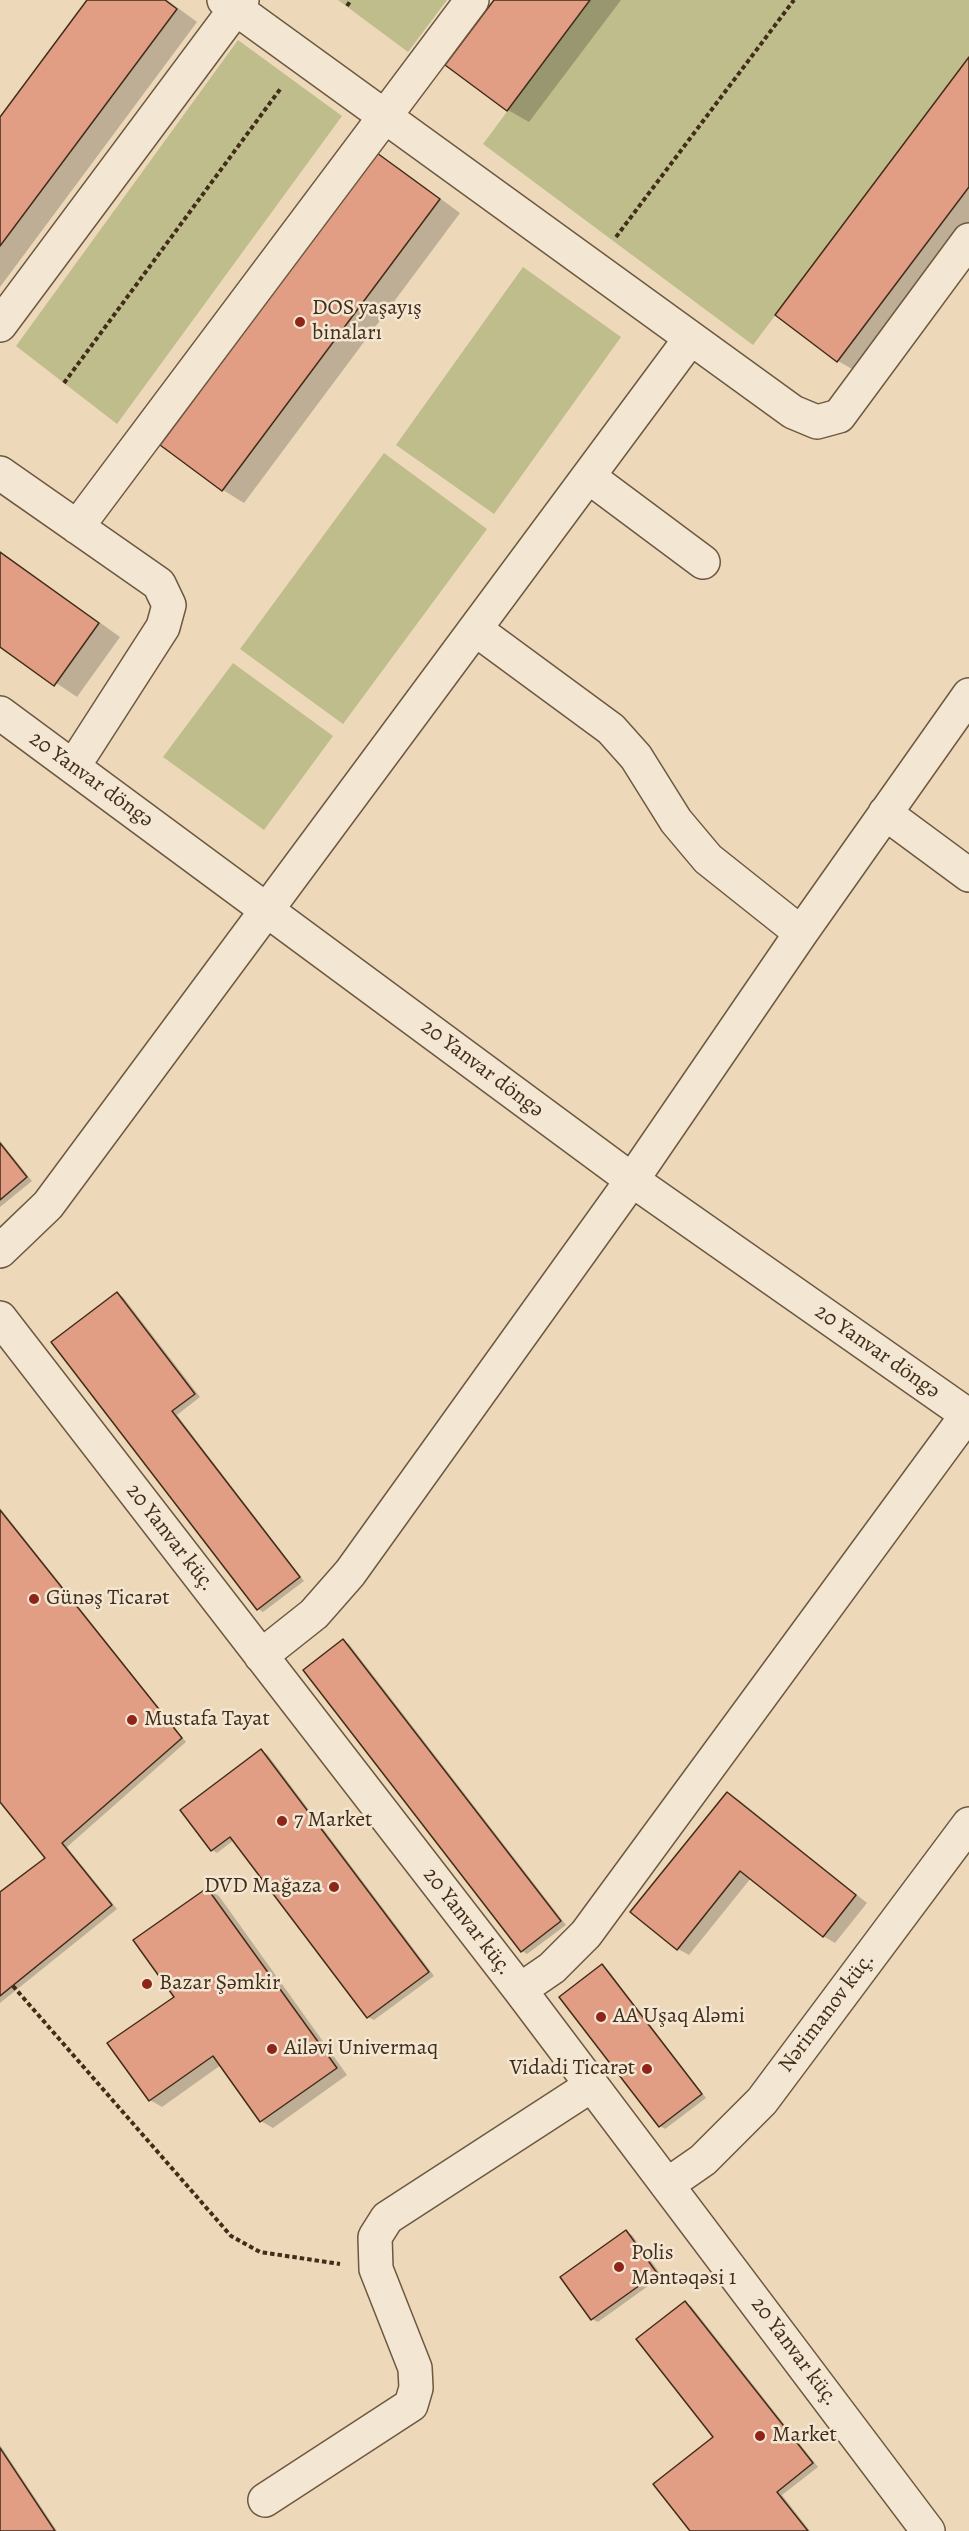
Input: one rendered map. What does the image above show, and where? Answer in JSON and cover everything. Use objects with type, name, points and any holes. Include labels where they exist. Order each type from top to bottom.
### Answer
[{"type":"street","points":[[77,527],[472,0]]},
{"type":"street","points":[[0,325],[234,3],[384,116],[690,339],[793,412],[816,422],[839,416],[969,240]]},
{"type":"street","points":[[0,1251],[48,1205],[690,339]]},
{"type":"street","points":[[0,473],[159,584],[170,605],[163,627],[73,767]]},
{"type":"street","points":[[588,477],[703,562]]},
{"type":"street","points":[[475,629],[611,729],[636,757],[676,821],[708,859],[801,933]]},
{"type":"street","points":[[261,1656],[314,1614],[350,1573],[632,1180],[801,933],[969,695]]},
{"type":"street","name":"20 Yanvar döngə","points":[[0,713],[632,1180],[968,1416]]},
{"type":"street","points":[[885,813],[969,874]]},
{"type":"street","name":"20 Yanvar küç.","points":[[6,1337],[261,1656],[519,1989],[928,2531]]},
{"type":"street","points":[[519,1989],[552,1968],[586,1934],[968,1416]]},
{"type":"street","name":"Nərimanov küç.","points":[[667,2185],[703,2160],[762,2101],[969,1824]]},
{"type":"street","points":[[265,2500],[411,2405],[416,2388],[415,2368],[376,2269],[375,2237],[387,2218],[592,2085]]},
{"type":"path","points":[[347,6],[351,0]]},
{"type":"path","points":[[613,241],[794,0]]},
{"type":"path","points":[[64,383],[281,87]]},
{"type":"path","points":[[13,1986],[231,2236],[260,2252],[376,2269]]},
{"type":"shaded area","points":[[338,0],[447,0],[408,52]]},
{"type":"shaded area","points":[[590,0],[969,0],[969,57],[753,345],[483,144]]},
{"type":"shaded area","points":[[238,40],[342,116],[117,424],[16,346]]},
{"type":"shaded area","points":[[523,267],[621,337],[494,514],[396,445]]},
{"type":"shaded area","points":[[384,453],[487,529],[343,724],[240,649]]},
{"type":"shaded area","points":[[233,663],[333,736],[264,830],[163,757]]},
{"type":"building","points":[[87,0],[165,0],[177,9],[0,246],[0,117]]},
{"type":"building","points":[[494,0],[590,0],[507,111],[445,65]]},
{"type":"building","points":[[969,57],[969,187],[837,362],[775,315]]},
{"type":"building","name":"DOS yaşayış binaları","points":[[377,153],[440,199],[222,491],[160,445]]},
{"type":"building","points":[[0,552],[99,623],[54,686],[0,647]]},
{"type":"building","points":[[0,1143],[27,1177],[0,1200]]},
{"type":"building","points":[[117,1292],[195,1394],[172,1411],[300,1577],[257,1610],[51,1342]]},
{"type":"building","points":[[0,1510],[182,1738],[62,1843],[112,1905],[0,1996],[0,1892],[45,1858],[0,1802]]},
{"type":"building","points":[[343,1639],[561,1921],[521,1952],[303,1670]]},
{"type":"building","points":[[261,1749],[429,1972],[367,2018],[230,1837],[211,1851],[180,1810]]},
{"type":"building","points":[[727,1792],[856,1895],[823,1937],[740,1871],[677,1950],[630,1912]]},
{"type":"building","points":[[207,1888],[337,2068],[260,2122],[213,2056],[149,2101],[107,2043],[174,1997],[133,1940]]},
{"type":"building","points":[[602,1964],[702,2094],[659,2127],[559,1997]]},
{"type":"building","points":[[626,2230],[657,2273],[591,2320],[560,2277]]},
{"type":"building","points":[[685,2301],[813,2463],[777,2492],[808,2531],[690,2531],[653,2484],[713,2437],[636,2339]]},
{"type":"building","points":[[0,2448],[55,2531],[0,2531]]},
{"type":"place","name":"DOS yaşayış binaları","points":[[300,322]]},
{"type":"place","name":"Günəş Ticarət","points":[[34,1599]]},
{"type":"place","name":"Mustafa Tayat","points":[[132,1720]]},
{"type":"place","name":"7 Market","points":[[282,1821]]},
{"type":"place","name":"DVD Mağaza","points":[[334,1887]]},
{"type":"place","name":"Bazar Şəmkir","points":[[147,1984]]},
{"type":"place","name":"AA Uşaq Aləmi","points":[[601,2017]]},
{"type":"place","name":"Ailəvi Univermaq","points":[[272,2049]]},
{"type":"place","name":"Vidadi Ticarət","points":[[647,2069]]},
{"type":"place","name":"Polis Məntəqəsi 1","points":[[619,2267]]},
{"type":"place","name":"Market","points":[[760,2436]]}]
